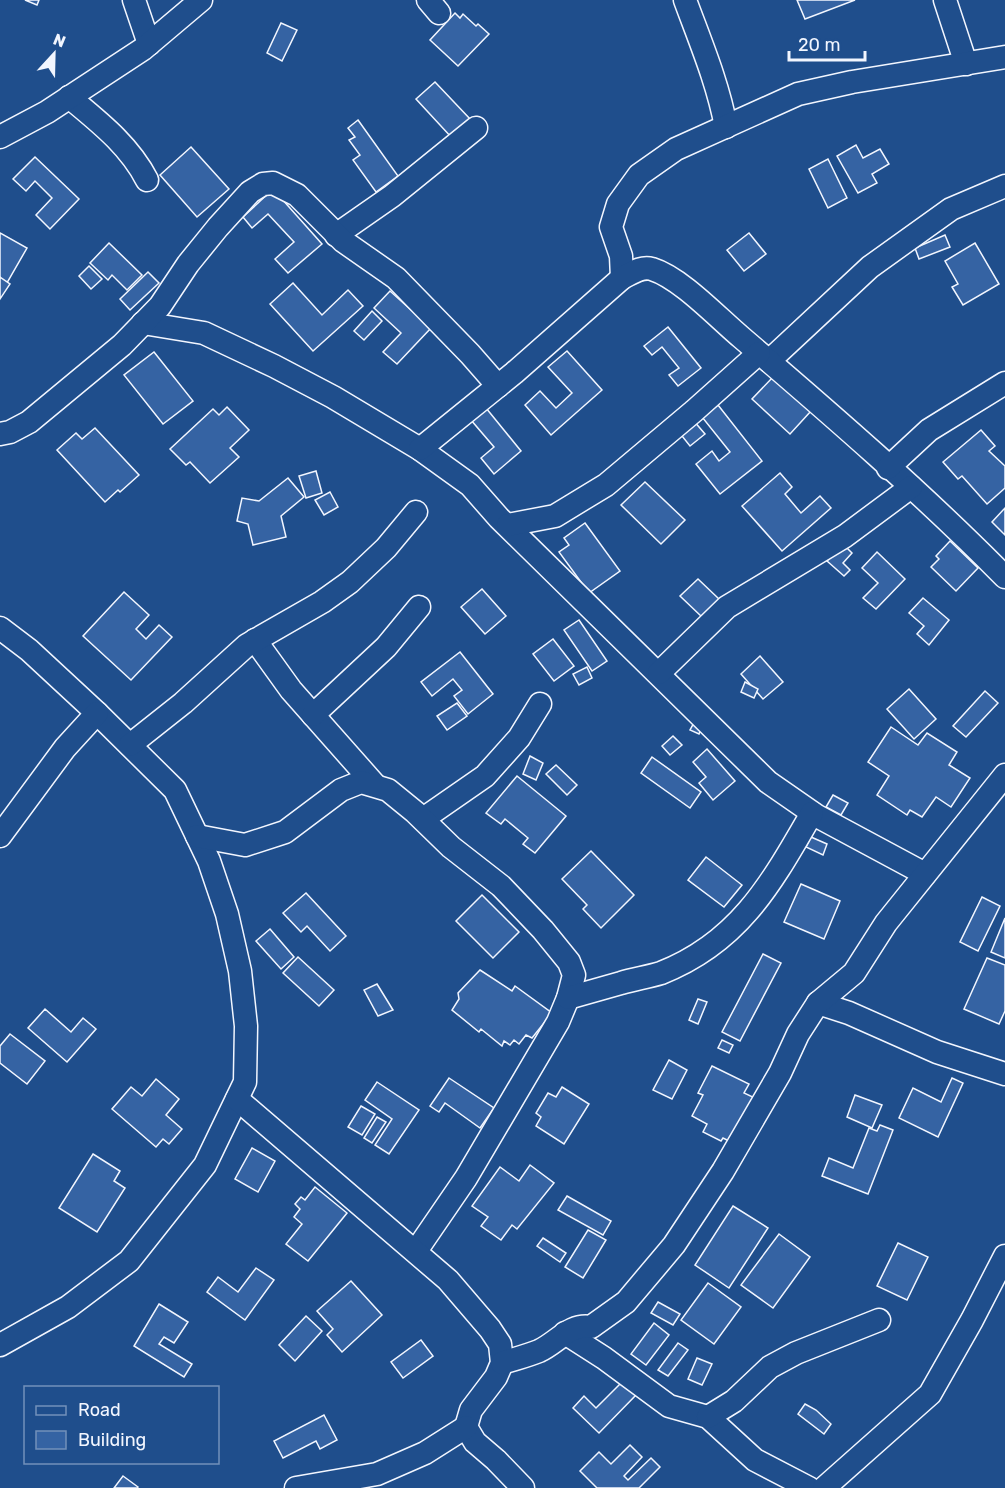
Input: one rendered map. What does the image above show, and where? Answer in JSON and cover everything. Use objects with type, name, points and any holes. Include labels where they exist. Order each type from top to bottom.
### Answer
[{"type":"street","points":[[134,0],[149,44]]},
{"type":"street","points":[[0,137],[69,97],[149,44],[201,0]]},
{"type":"street","points":[[685,0],[706,57],[726,127]]},
{"type":"street","points":[[945,0],[966,64]]},
{"type":"street","points":[[622,278],[621,256],[611,227],[618,204],[639,175],[676,149],[798,94],[852,82],[1005,57]]},
{"type":"street","points":[[69,97],[121,142],[139,164],[147,180]]},
{"type":"street","points":[[336,235],[392,196],[476,128]]},
{"type":"street","points":[[0,434],[10,432],[29,422],[122,345],[160,306],[188,264],[218,227],[249,192],[262,184],[273,183],[297,195],[336,235],[396,278],[463,346],[498,386]]},
{"type":"street","points":[[508,525],[555,516],[606,485],[694,411],[764,357],[870,267],[951,209],[1005,186]]},
{"type":"street","points":[[420,449],[498,386],[622,278],[640,268],[651,269],[676,281],[764,357],[966,537],[1005,577]]},
{"type":"street","points":[[143,322],[204,333],[274,366],[333,397],[420,449],[471,484],[508,525],[768,782],[812,813],[925,874]]},
{"type":"street","points":[[888,468],[928,430],[1005,383]]},
{"type":"street","points":[[659,673],[727,607],[845,536],[911,487]]},
{"type":"street","points":[[130,745],[183,703],[247,645],[322,602],[350,582],[386,548],[416,512]]},
{"type":"street","points":[[313,715],[386,647],[418,607]]},
{"type":"street","points":[[0,628],[29,650],[175,790],[209,861],[226,914],[240,971],[246,1026],[245,1082],[205,1165],[129,1261],[68,1307],[0,1345]]},
{"type":"street","points":[[255,640],[291,690],[375,785]]},
{"type":"street","points":[[423,819],[485,776],[519,738],[540,704]]},
{"type":"street","points":[[0,836],[65,748],[97,713]]},
{"type":"street","points":[[502,1363],[541,1350],[565,1333],[583,1325],[591,1327],[626,1302],[674,1245],[728,1161],[780,1073],[798,1034],[818,1003],[854,973],[886,923],[1005,776]]},
{"type":"street","points":[[197,836],[246,845],[285,832],[341,790],[361,782],[375,785],[388,790],[423,819],[450,847],[501,886],[543,930],[569,962],[573,975],[568,998],[558,1022],[477,1160],[416,1251]]},
{"type":"street","points":[[568,998],[660,973],[698,955],[717,942],[740,921],[762,894],[812,813]]},
{"type":"street","points":[[818,1003],[849,1013],[937,1052],[1005,1074]]},
{"type":"street","points":[[237,1099],[448,1280],[500,1344],[502,1363],[496,1377],[471,1410],[466,1427],[425,1454],[377,1474],[296,1488]]},
{"type":"street","points":[[824,1488],[930,1394],[1005,1256]]},
{"type":"street","points":[[708,1418],[734,1401],[770,1367],[796,1353],[879,1320]]},
{"type":"street","points":[[565,1333],[604,1358],[669,1406],[708,1418],[755,1460],[809,1488]]},
{"type":"street","points":[[466,1427],[474,1442],[496,1460],[523,1488]]},
{"type":"building","points":[[25,0],[39,0],[37,5]]},
{"type":"building","points":[[797,0],[855,0],[805,19]]},
{"type":"building","points":[[455,13],[460,18],[463,14],[489,34],[458,66],[430,40]]},
{"type":"building","points":[[281,23],[297,30],[282,61],[267,53]]},
{"type":"building","points":[[435,82],[471,120],[452,138],[416,99]]},
{"type":"building","points":[[358,120],[398,176],[376,192],[353,160],[360,155],[349,140],[355,137],[348,128]]},
{"type":"building","points":[[856,145],[863,158],[880,149],[889,164],[872,174],[877,183],[858,193],[837,156]]},
{"type":"building","points":[[191,147],[229,189],[197,217],[160,175]]},
{"type":"building","points":[[35,157],[79,199],[50,229],[36,215],[52,198],[35,181],[26,191],[13,179]]},
{"type":"building","points":[[828,159],[847,198],[828,208],[809,169]]},
{"type":"building","points":[[273,189],[322,244],[288,273],[275,259],[294,242],[268,214],[252,228],[243,217]]},
{"type":"building","points":[[0,233],[27,248],[0,295]]},
{"type":"building","points":[[749,233],[766,254],[744,271],[727,250]]},
{"type":"building","points":[[945,235],[950,247],[919,259],[915,248]]},
{"type":"building","points":[[109,243],[142,275],[127,290],[112,275],[108,280],[90,263]]},
{"type":"building","points":[[975,243],[999,284],[963,305],[952,287],[958,284],[945,261]]},
{"type":"building","points":[[89,266],[102,279],[91,289],[79,276]]},
{"type":"building","points":[[148,272],[159,283],[130,310],[120,299]]},
{"type":"building","points":[[0,277],[10,284],[0,299]]},
{"type":"building","points":[[293,283],[322,315],[348,290],[363,306],[313,351],[270,304]]},
{"type":"building","points":[[390,291],[431,328],[397,364],[383,352],[401,333],[374,308]]},
{"type":"building","points":[[372,311],[382,321],[364,340],[354,331]]},
{"type":"building","points":[[668,327],[701,368],[678,386],[669,375],[679,368],[662,347],[652,355],[644,346]]},
{"type":"building","points":[[567,351],[602,390],[551,435],[525,405],[540,391],[556,408],[572,393],[548,367]]},
{"type":"building","points":[[154,352],[193,401],[163,424],[124,375]]},
{"type":"building","points":[[773,377],[811,411],[790,434],[752,399]]},
{"type":"building","points":[[718,405],[762,461],[720,494],[696,464],[712,451],[719,461],[730,452],[702,417]]},
{"type":"building","points":[[227,407],[249,430],[230,448],[239,457],[210,483],[190,462],[186,465],[170,449],[213,409],[219,415]]},
{"type":"building","points":[[486,408],[521,451],[494,474],[481,458],[494,447],[471,420]]},
{"type":"building","points":[[693,420],[705,434],[690,446],[678,431]]},
{"type":"building","points":[[95,428],[139,475],[105,502],[57,450],[76,433],[82,439]]},
{"type":"building","points":[[981,430],[995,446],[989,451],[1005,466],[1005,488],[987,504],[962,476],[958,479],[943,462]]},
{"type":"building","points":[[316,471],[322,493],[306,498],[299,476]]},
{"type":"building","points":[[780,473],[792,487],[785,494],[801,513],[820,496],[831,508],[782,551],[742,506]]},
{"type":"building","points":[[288,478],[304,497],[281,516],[286,537],[253,545],[248,524],[237,521],[242,498],[259,501]]},
{"type":"building","points":[[645,482],[685,520],[661,544],[621,505]]},
{"type":"building","points":[[330,492],[338,507],[324,515],[315,500]]},
{"type":"building","points":[[1005,508],[1005,535],[992,522]]},
{"type":"building","points":[[585,523],[620,571],[589,593],[559,552],[569,545],[564,538]]},
{"type":"building","points":[[950,541],[978,568],[956,591],[931,567],[939,559],[936,556]]},
{"type":"building","points":[[843,544],[852,553],[843,563],[850,570],[844,576],[827,561]]},
{"type":"building","points":[[877,552],[905,579],[876,609],[863,598],[878,583],[862,568]]},
{"type":"building","points":[[698,579],[719,599],[702,617],[680,596]]},
{"type":"building","points":[[482,589],[506,616],[485,634],[461,607]]},
{"type":"building","points":[[124,592],[149,615],[136,629],[146,639],[159,625],[172,637],[131,680],[83,636]]},
{"type":"building","points":[[923,598],[949,620],[929,645],[917,634],[924,626],[909,613]]},
{"type":"building","points":[[579,620],[607,661],[592,671],[564,630]]},
{"type":"building","points":[[553,639],[574,666],[554,681],[533,654]]},
{"type":"building","points":[[460,652],[493,694],[468,714],[454,696],[462,690],[453,679],[432,696],[421,682]]},
{"type":"building","points":[[760,656],[783,682],[763,699],[741,674]]},
{"type":"building","points":[[587,667],[592,678],[579,685],[573,674]]},
{"type":"building","points":[[745,682],[758,689],[754,698],[741,692]]},
{"type":"building","points":[[909,689],[936,719],[914,739],[887,709]]},
{"type":"building","points":[[985,691],[998,703],[966,737],[953,726]]},
{"type":"building","points":[[457,703],[467,716],[447,730],[437,716]]},
{"type":"building","points":[[695,721],[703,724],[699,734],[690,730]]},
{"type":"building","points":[[891,727],[918,745],[927,733],[957,752],[949,765],[970,778],[951,807],[936,797],[922,817],[910,810],[907,815],[877,795],[889,776],[868,762]]},
{"type":"building","points":[[673,736],[682,745],[670,755],[662,746]]},
{"type":"building","points":[[707,749],[735,781],[713,800],[699,783],[706,777],[693,762]]},
{"type":"building","points":[[530,756],[543,763],[536,780],[523,774]]},
{"type":"building","points":[[652,757],[701,792],[690,808],[641,773]]},
{"type":"building","points":[[556,765],[577,785],[567,795],[546,774]]},
{"type":"building","points":[[517,776],[566,816],[535,853],[523,844],[528,838],[505,819],[501,824],[486,813]]},
{"type":"building","points":[[833,795],[848,803],[841,815],[826,807]]},
{"type":"building","points":[[811,837],[827,844],[823,855],[806,847]]},
{"type":"building","points":[[591,851],[634,895],[601,928],[583,909],[587,905],[562,879]]},
{"type":"building","points":[[706,857],[742,885],[724,907],[688,880]]},
{"type":"building","points":[[801,884],[840,901],[824,939],[784,922]]},
{"type":"building","points":[[306,893],[346,936],[330,951],[307,926],[301,932],[283,913]]},
{"type":"building","points":[[482,895],[519,932],[493,958],[456,921]]},
{"type":"building","points":[[982,897],[1000,906],[978,951],[960,942]]},
{"type":"building","points":[[1005,918],[1005,958],[991,952]]},
{"type":"building","points":[[270,929],[294,957],[281,969],[256,941]]},
{"type":"building","points":[[763,954],[781,963],[740,1041],[722,1032]]},
{"type":"building","points":[[298,957],[334,990],[319,1006],[283,973]]},
{"type":"building","points":[[987,958],[1005,965],[1005,1011],[999,1024],[964,1009]]},
{"type":"building","points":[[480,970],[512,991],[515,986],[552,1013],[532,1038],[526,1035],[519,1044],[514,1040],[510,1045],[504,1041],[502,1046],[481,1029],[479,1032],[452,1010],[459,999],[458,993]]},
{"type":"building","points":[[377,984],[393,1010],[378,1016],[364,990]]},
{"type":"building","points":[[698,999],[707,1002],[698,1024],[689,1020]]},
{"type":"building","points":[[45,1009],[71,1032],[83,1018],[96,1029],[67,1062],[28,1028]]},
{"type":"building","points":[[10,1034],[45,1061],[27,1084],[0,1063],[0,1046]]},
{"type":"building","points":[[722,1040],[733,1045],[729,1053],[718,1048]]},
{"type":"building","points":[[669,1060],[687,1070],[672,1099],[653,1090]]},
{"type":"building","points":[[712,1066],[749,1084],[744,1093],[757,1099],[735,1144],[723,1138],[721,1141],[703,1132],[707,1124],[692,1116],[703,1095],[698,1093]]},
{"type":"building","points":[[449,1078],[494,1108],[480,1128],[445,1103],[439,1112],[430,1106]]},
{"type":"building","points":[[952,1078],[963,1083],[938,1137],[899,1118],[913,1088],[941,1102]]},
{"type":"building","points":[[156,1079],[179,1099],[166,1115],[182,1129],[169,1144],[163,1139],[156,1147],[112,1109],[131,1087],[142,1096]]},
{"type":"building","points":[[377,1082],[419,1110],[389,1154],[375,1145],[392,1119],[365,1100]]},
{"type":"building","points":[[562,1087],[589,1104],[564,1144],[536,1126],[541,1117],[536,1113],[548,1093],[556,1097]]},
{"type":"building","points":[[855,1095],[882,1105],[872,1128],[847,1117]]},
{"type":"building","points":[[361,1106],[375,1114],[362,1135],[348,1127]]},
{"type":"building","points":[[377,1117],[386,1122],[372,1143],[364,1138]]},
{"type":"building","points":[[880,1125],[893,1130],[868,1194],[822,1176],[829,1158],[853,1168],[869,1128],[877,1131]]},
{"type":"building","points":[[252,1148],[275,1161],[258,1192],[235,1179]]},
{"type":"building","points":[[93,1154],[120,1171],[114,1181],[125,1188],[97,1232],[59,1208]]},
{"type":"building","points":[[530,1165],[554,1183],[517,1229],[512,1225],[501,1240],[481,1226],[488,1217],[472,1206],[500,1167],[519,1181]]},
{"type":"building","points":[[315,1187],[347,1213],[308,1261],[286,1244],[302,1224],[294,1217],[300,1209],[295,1204],[301,1197],[305,1200]]},
{"type":"building","points":[[567,1196],[611,1221],[603,1235],[558,1210]]},
{"type":"building","points":[[733,1206],[768,1228],[729,1288],[695,1265]]},
{"type":"building","points":[[588,1230],[606,1240],[583,1278],[565,1267]]},
{"type":"building","points":[[779,1234],[810,1257],[773,1308],[741,1285]]},
{"type":"building","points":[[543,1238],[566,1253],[560,1262],[537,1246]]},
{"type":"building","points":[[898,1243],[928,1257],[907,1300],[877,1286]]},
{"type":"building","points":[[256,1268],[274,1280],[245,1320],[207,1292],[218,1277],[238,1292]]},
{"type":"building","points":[[351,1281],[382,1315],[342,1352],[327,1335],[333,1329],[317,1311]]},
{"type":"building","points":[[708,1283],[741,1307],[714,1344],[681,1320]]},
{"type":"building","points":[[658,1302],[680,1314],[673,1325],[651,1313]]},
{"type":"building","points":[[159,1304],[188,1322],[174,1343],[164,1337],[159,1344],[192,1364],[184,1377],[134,1346]]},
{"type":"building","points":[[306,1316],[322,1331],[295,1361],[279,1345]]},
{"type":"building","points":[[654,1323],[669,1335],[646,1365],[631,1354]]},
{"type":"building","points":[[421,1340],[433,1356],[403,1378],[391,1362]]},
{"type":"building","points":[[678,1343],[688,1350],[668,1376],[658,1370]]},
{"type":"building","points":[[697,1358],[712,1364],[702,1385],[688,1379]]},
{"type":"building","points":[[622,1382],[636,1395],[599,1433],[573,1408],[584,1396],[596,1408]]},
{"type":"building","points":[[805,1404],[816,1410],[831,1424],[824,1434],[798,1414]]},
{"type":"building","points":[[324,1415],[337,1440],[320,1449],[316,1441],[283,1458],[274,1441]]},
{"type":"building","points":[[630,1445],[642,1457],[624,1476],[628,1480],[651,1458],[660,1467],[639,1488],[597,1488],[580,1471],[599,1452],[611,1464]]},
{"type":"building","points":[[123,1476],[138,1487],[114,1488]]}]
